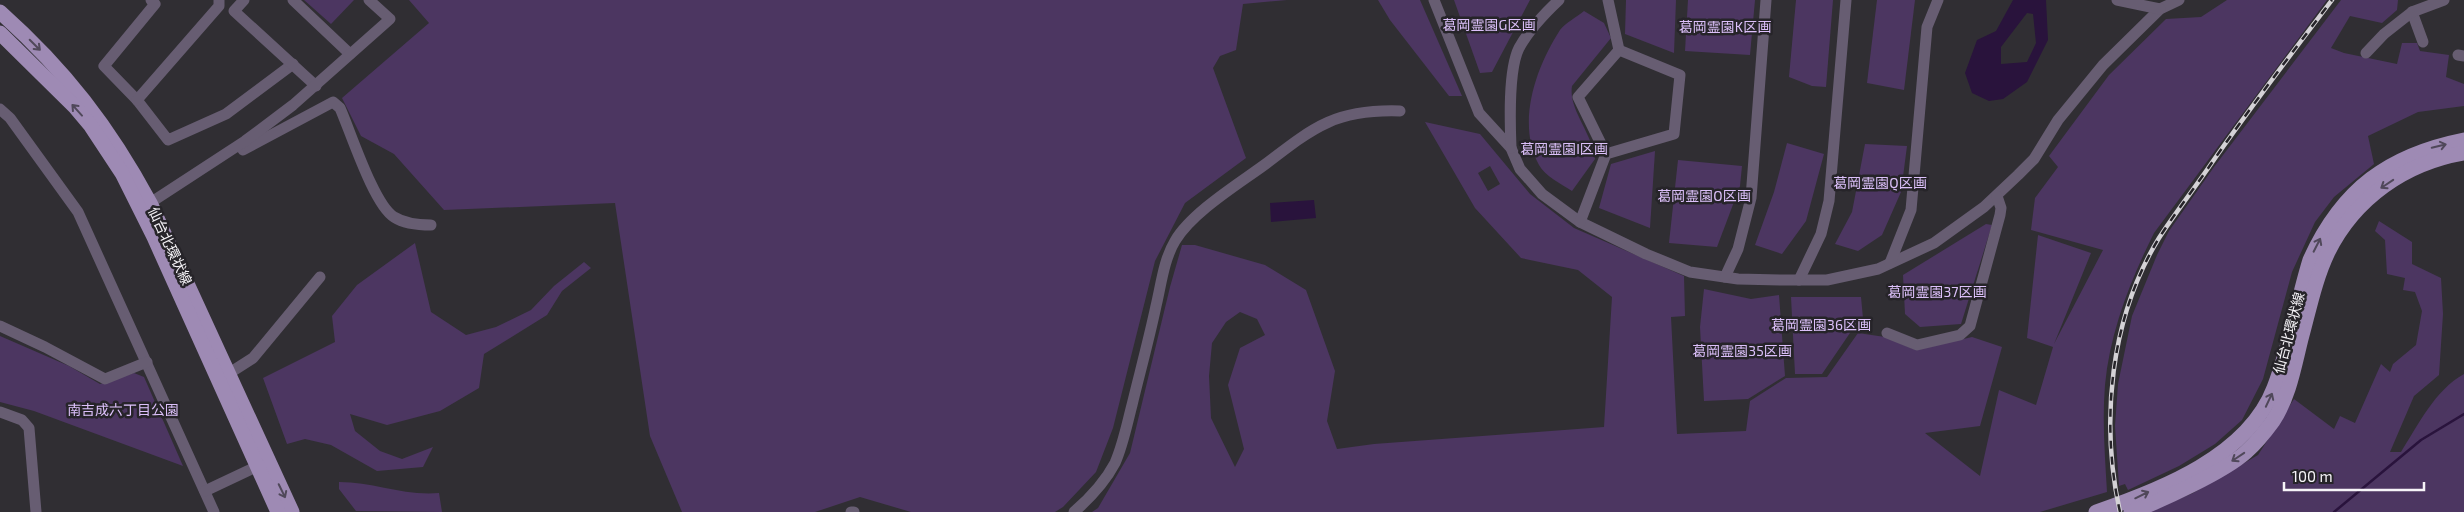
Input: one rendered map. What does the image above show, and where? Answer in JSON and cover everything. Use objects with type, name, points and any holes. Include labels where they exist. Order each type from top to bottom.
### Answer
[{"type":"main road","name":"仙台北環状線","points":[[0,12],[58,67],[82,96],[117,145],[150,204],[292,512]]},
{"type":"main road","name":"仙台北環状線","points":[[0,32],[75,107],[91,126],[122,173],[154,237],[278,512]]},
{"type":"main road","name":"仙台北環状線","points":[[2096,512],[2131,500],[2205,464],[2224,452],[2249,430],[2260,417],[2274,388],[2310,260],[2317,243],[2337,212],[2363,185],[2391,165],[2427,149],[2464,140]]},
{"type":"main road","name":"仙台北環状線","points":[[2131,512],[2219,470],[2244,454],[2262,435],[2274,420],[2289,387],[2321,270],[2340,231],[2354,212],[2386,184],[2419,166],[2464,153]]},
{"type":"street","points":[[151,0],[155,4],[104,66],[137,100],[168,140],[226,114],[293,64]]},
{"type":"street","points":[[137,100],[219,6],[219,0]]},
{"type":"street","points":[[244,0],[234,11],[316,86]]},
{"type":"street","points":[[293,0],[350,54]]},
{"type":"street","points":[[150,204],[219,158],[316,86],[390,19],[369,0]]},
{"type":"street","points":[[1434,0],[1479,113],[1511,148],[1520,169],[1542,194],[1580,222],[1646,254],[1690,272],[1725,277],[1799,280],[1827,280],[1878,269],[1934,243],[1997,196],[2034,159],[2058,120],[2103,65],[2160,9],[2179,0]]},
{"type":"street","points":[[1511,148],[1512,80],[1518,50],[1541,18],[1558,0]]},
{"type":"street","points":[[1608,0],[1619,50]]},
{"type":"street","points":[[1725,277],[1738,249],[1751,198],[1766,0]]},
{"type":"street","points":[[1799,280],[1821,234],[1829,201],[1846,0]]},
{"type":"street","points":[[1890,263],[1911,210],[1926,41],[1928,27],[1938,0]]},
{"type":"street","points":[[2116,0],[2160,9]]},
{"type":"street","points":[[2366,53],[2384,34],[2412,12],[2444,0]]},
{"type":"street","points":[[2412,12],[2423,42]]},
{"type":"street","points":[[1580,222],[1606,154],[1578,97],[1619,50]]},
{"type":"street","points":[[1606,154],[1674,134],[1675,129],[1680,75],[1619,50]]},
{"type":"street","points":[[219,158],[233,155],[333,102],[340,108],[375,196],[393,217],[417,225],[431,225]]},
{"type":"street","points":[[0,109],[10,118],[78,212],[214,512]]},
{"type":"street","points":[[1074,512],[1105,480],[1116,462],[1162,276],[1178,236],[1198,216],[1295,141],[1321,125],[1372,110],[1400,111]]},
{"type":"street","points":[[1887,333],[1917,345],[1960,335],[1970,326],[2000,215],[2001,208],[1997,196]]},
{"type":"street","points":[[228,374],[253,358],[320,277]]},
{"type":"street","points":[[0,326],[45,346],[105,379],[147,362]]},
{"type":"street","points":[[0,412],[22,420],[28,428],[36,512]]},
{"type":"street","points":[[205,491],[258,466]]},
{"type":"green space","points":[[304,0],[354,0],[331,24]]},
{"type":"green space","points":[[409,0],[1287,0],[1243,4],[1236,50],[1220,56],[1213,68],[1246,158],[1185,203],[1155,261],[1113,428],[1096,472],[1063,507],[1055,512],[911,512],[860,497],[815,512],[682,512],[650,436],[615,203],[444,210],[394,154],[361,136],[342,98],[429,23]]},
{"type":"green space","points":[[1378,0],[1420,0],[1462,96],[1449,96],[1390,20]]},
{"type":"green space","name":"葛岡霊園G区画","points":[[1454,0],[1530,0],[1492,72],[1480,73]]},
{"type":"green space","points":[[1626,0],[1676,0],[1674,53],[1625,34]]},
{"type":"green space","name":"葛岡霊園K区画","points":[[1688,0],[1755,0],[1750,55],[1685,51]]},
{"type":"green space","points":[[1796,0],[1833,0],[1826,87],[1812,86],[1789,77]]},
{"type":"green space","points":[[1877,0],[1915,0],[1904,90],[1867,83]]},
{"type":"green space","points":[[2227,0],[2327,0],[2154,233],[2137,270],[2116,326],[2105,385],[2104,439],[2107,492],[2040,512],[1092,512],[1098,508],[1130,453],[1182,245],[1195,245],[1265,265],[1306,290],[1335,371],[1327,421],[1337,449],[1374,444],[1604,427],[1612,297],[1578,270],[1521,258],[1475,208],[1425,122],[1480,134],[1530,194],[1574,228],[1684,276],[1685,316],[1671,317],[1677,434],[1746,431],[1750,401],[1786,378],[1827,377],[1858,333],[1885,337],[1916,350],[1972,337],[2002,347],[1980,426],[1925,433],[1980,476],[1999,390],[2036,405],[2053,347],[2027,338],[2038,235],[2091,253],[2054,344],[2103,250],[2031,230],[2035,198],[2058,167],[2049,156],[2109,75],[2166,19],[2201,17]],"holes":[[[1490,166],[1500,184],[1488,191],[1478,173]],[[1240,312],[1257,319],[1265,335],[1240,348],[1228,385],[1244,449],[1235,467],[1211,418],[1209,376],[1212,343],[1226,322]]]},
{"type":"green space","points":[[2341,0],[2398,0],[2397,10],[2382,23],[2350,16],[2331,48],[2344,53],[2397,64],[2402,43],[2417,43],[2420,51],[2449,55],[2446,77],[2464,84],[2464,106],[2418,112],[2368,136],[2374,164],[2334,197],[2315,222],[2292,272],[2263,379],[2242,420],[2215,444],[2179,466],[2128,490],[2125,484],[2119,486],[2115,426],[2118,384],[2132,316],[2157,255],[2169,231],[2214,167]]},
{"type":"green space","name":"葛岡霊園I区画","points":[[1584,11],[1604,23],[1611,38],[1572,86],[1574,104],[1590,140],[1595,159],[1572,191],[1549,176],[1539,165],[1532,149],[1529,114],[1537,78],[1551,45],[1562,27]]},
{"type":"green space","points":[[1787,143],[1824,154],[1806,221],[1782,254],[1755,245],[1774,192]]},
{"type":"green space","name":"葛岡霊園Q区画","points":[[1865,144],[1907,146],[1901,192],[1882,235],[1858,251],[1835,244],[1852,212]]},
{"type":"green space","points":[[1655,151],[1650,228],[1599,208],[1611,164]]},
{"type":"green space","name":"葛岡霊園O区画","points":[[1678,160],[1742,166],[1740,186],[1717,247],[1669,243]]},
{"type":"green space","points":[[2379,221],[2412,242],[2412,264],[2441,278],[2443,314],[2439,375],[2414,396],[2390,452],[2401,452],[2428,409],[2444,389],[2464,374],[2464,512],[2149,512],[2193,493],[2258,455],[2294,399],[2334,429],[2340,416],[2355,423],[2381,364],[2390,372],[2393,364],[2416,345],[2422,311],[2415,292],[2403,290],[2405,278],[2387,274],[2385,240],[2375,231]]},
{"type":"green space","name":"葛岡霊園37区画","points":[[1986,224],[1992,225],[1961,324],[1920,327],[1905,314],[1903,275]]},
{"type":"green space","points":[[415,243],[431,312],[466,335],[496,327],[531,310],[554,286],[584,262],[591,268],[562,291],[547,315],[484,354],[479,388],[440,411],[387,425],[350,414],[355,431],[380,451],[402,459],[433,447],[423,467],[377,471],[331,445],[305,439],[287,444],[263,378],[335,342],[332,316],[357,285]]},
{"type":"green space","name":"葛岡霊園35区画","points":[[1704,289],[1751,299],[1779,295],[1785,376],[1748,399],[1704,401],[1700,327]]},
{"type":"green space","name":"葛岡霊園36区画","points":[[1791,297],[1861,297],[1864,329],[1852,330],[1822,374],[1795,374]]},
{"type":"green space","name":"南吉成六丁目公園","points":[[0,336],[69,366],[100,384],[134,373],[144,377],[183,466],[34,411],[0,402]]},
{"type":"green space","points":[[339,482],[364,484],[413,493],[439,493],[442,512],[356,511],[339,489]]},
{"type":"shaded area","points":[[2013,0],[2046,0],[2048,40],[2027,82],[2003,99],[1989,101],[1972,93],[1965,73],[1977,40],[1996,31]],"holes":[[[2027,13],[2033,14],[2036,43],[2027,62],[2001,64],[2001,47]]]},
{"type":"shaded area","points":[[1314,200],[1316,218],[1271,222],[1270,203]]},
{"type":"waterway","points":[[2334,512],[2421,440],[2464,414]]},
{"type":"railway","points":[[2120,512],[2114,478],[2111,442],[2114,371],[2120,336],[2129,302],[2142,269],[2171,219],[2332,0]]}]
